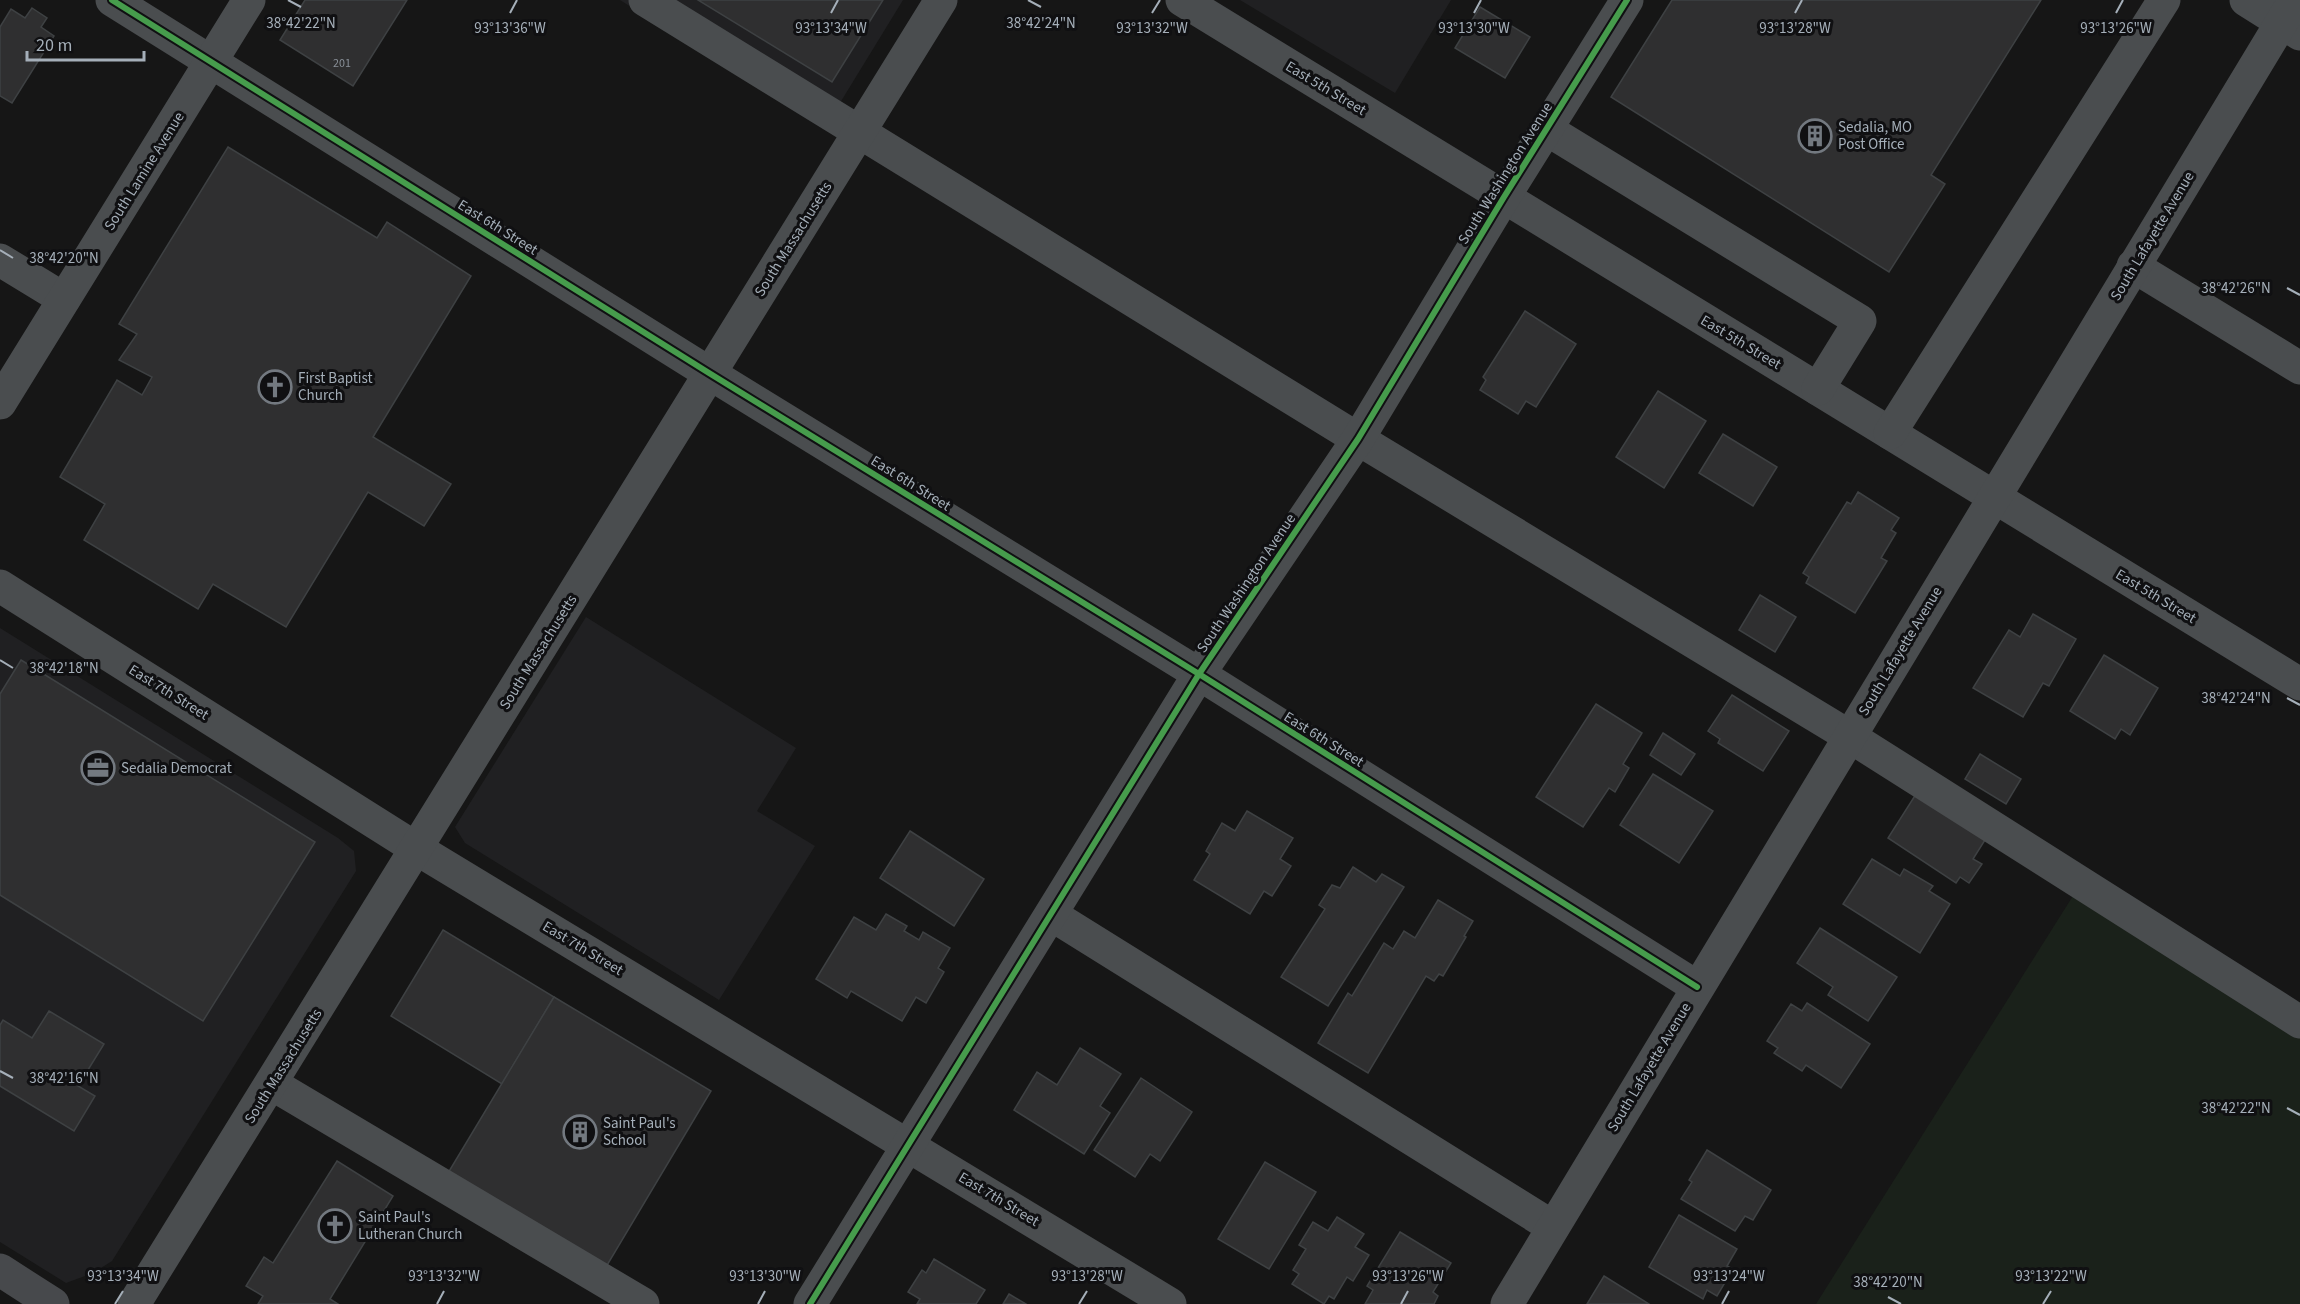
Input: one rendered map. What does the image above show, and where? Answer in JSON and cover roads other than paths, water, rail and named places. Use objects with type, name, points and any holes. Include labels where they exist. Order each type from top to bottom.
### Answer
[{"type":"highway","points":[[0,1270],[53,1304]]},
{"type":"street","name":"East 6th Street","points":[[112,0],[710,373],[1199,674],[1697,987]]},
{"type":"street","name":"South Lamine Avenue","points":[[0,403],[249,0]]},
{"type":"street","points":[[645,0],[1358,439],[1849,736],[2300,1022]]},
{"type":"street","name":"South Massachusetts","points":[[134,1304],[941,0]]},
{"type":"street","name":"East 5th Street","points":[[1182,0],[2300,684]]},
{"type":"street","name":"South Washington Avenue","points":[[810,1304],[1199,674],[1358,439],[1503,197],[1627,0]]},
{"type":"street","points":[[1890,433],[2164,0]]},
{"type":"street","points":[[2246,0],[2292,19]]},
{"type":"street","name":"South Lafayette Avenue","points":[[1507,1304],[2133,266],[2292,19]]},
{"type":"street","points":[[1546,129],[1860,321],[1818,389]]},
{"type":"street","points":[[0,260],[64,300]]},
{"type":"street","points":[[2133,266],[2300,368]]},
{"type":"street","name":"East 7th Street","points":[[0,586],[417,849],[1170,1304]]},
{"type":"street","points":[[1052,915],[1553,1227]]},
{"type":"street","points":[[272,1084],[643,1304]]},
{"type":"place","name":"Sedalia, MO Post Office","points":[[1815,136]]},
{"type":"place","name":"First Baptist Church","points":[[275,387]]},
{"type":"place","name":"Sedalia Democrat","points":[[98,768]]},
{"type":"place","name":"Saint Paul's School","points":[[580,1132]]},
{"type":"place","name":"Saint Paul's Lutheran Church","points":[[335,1226]]}]
